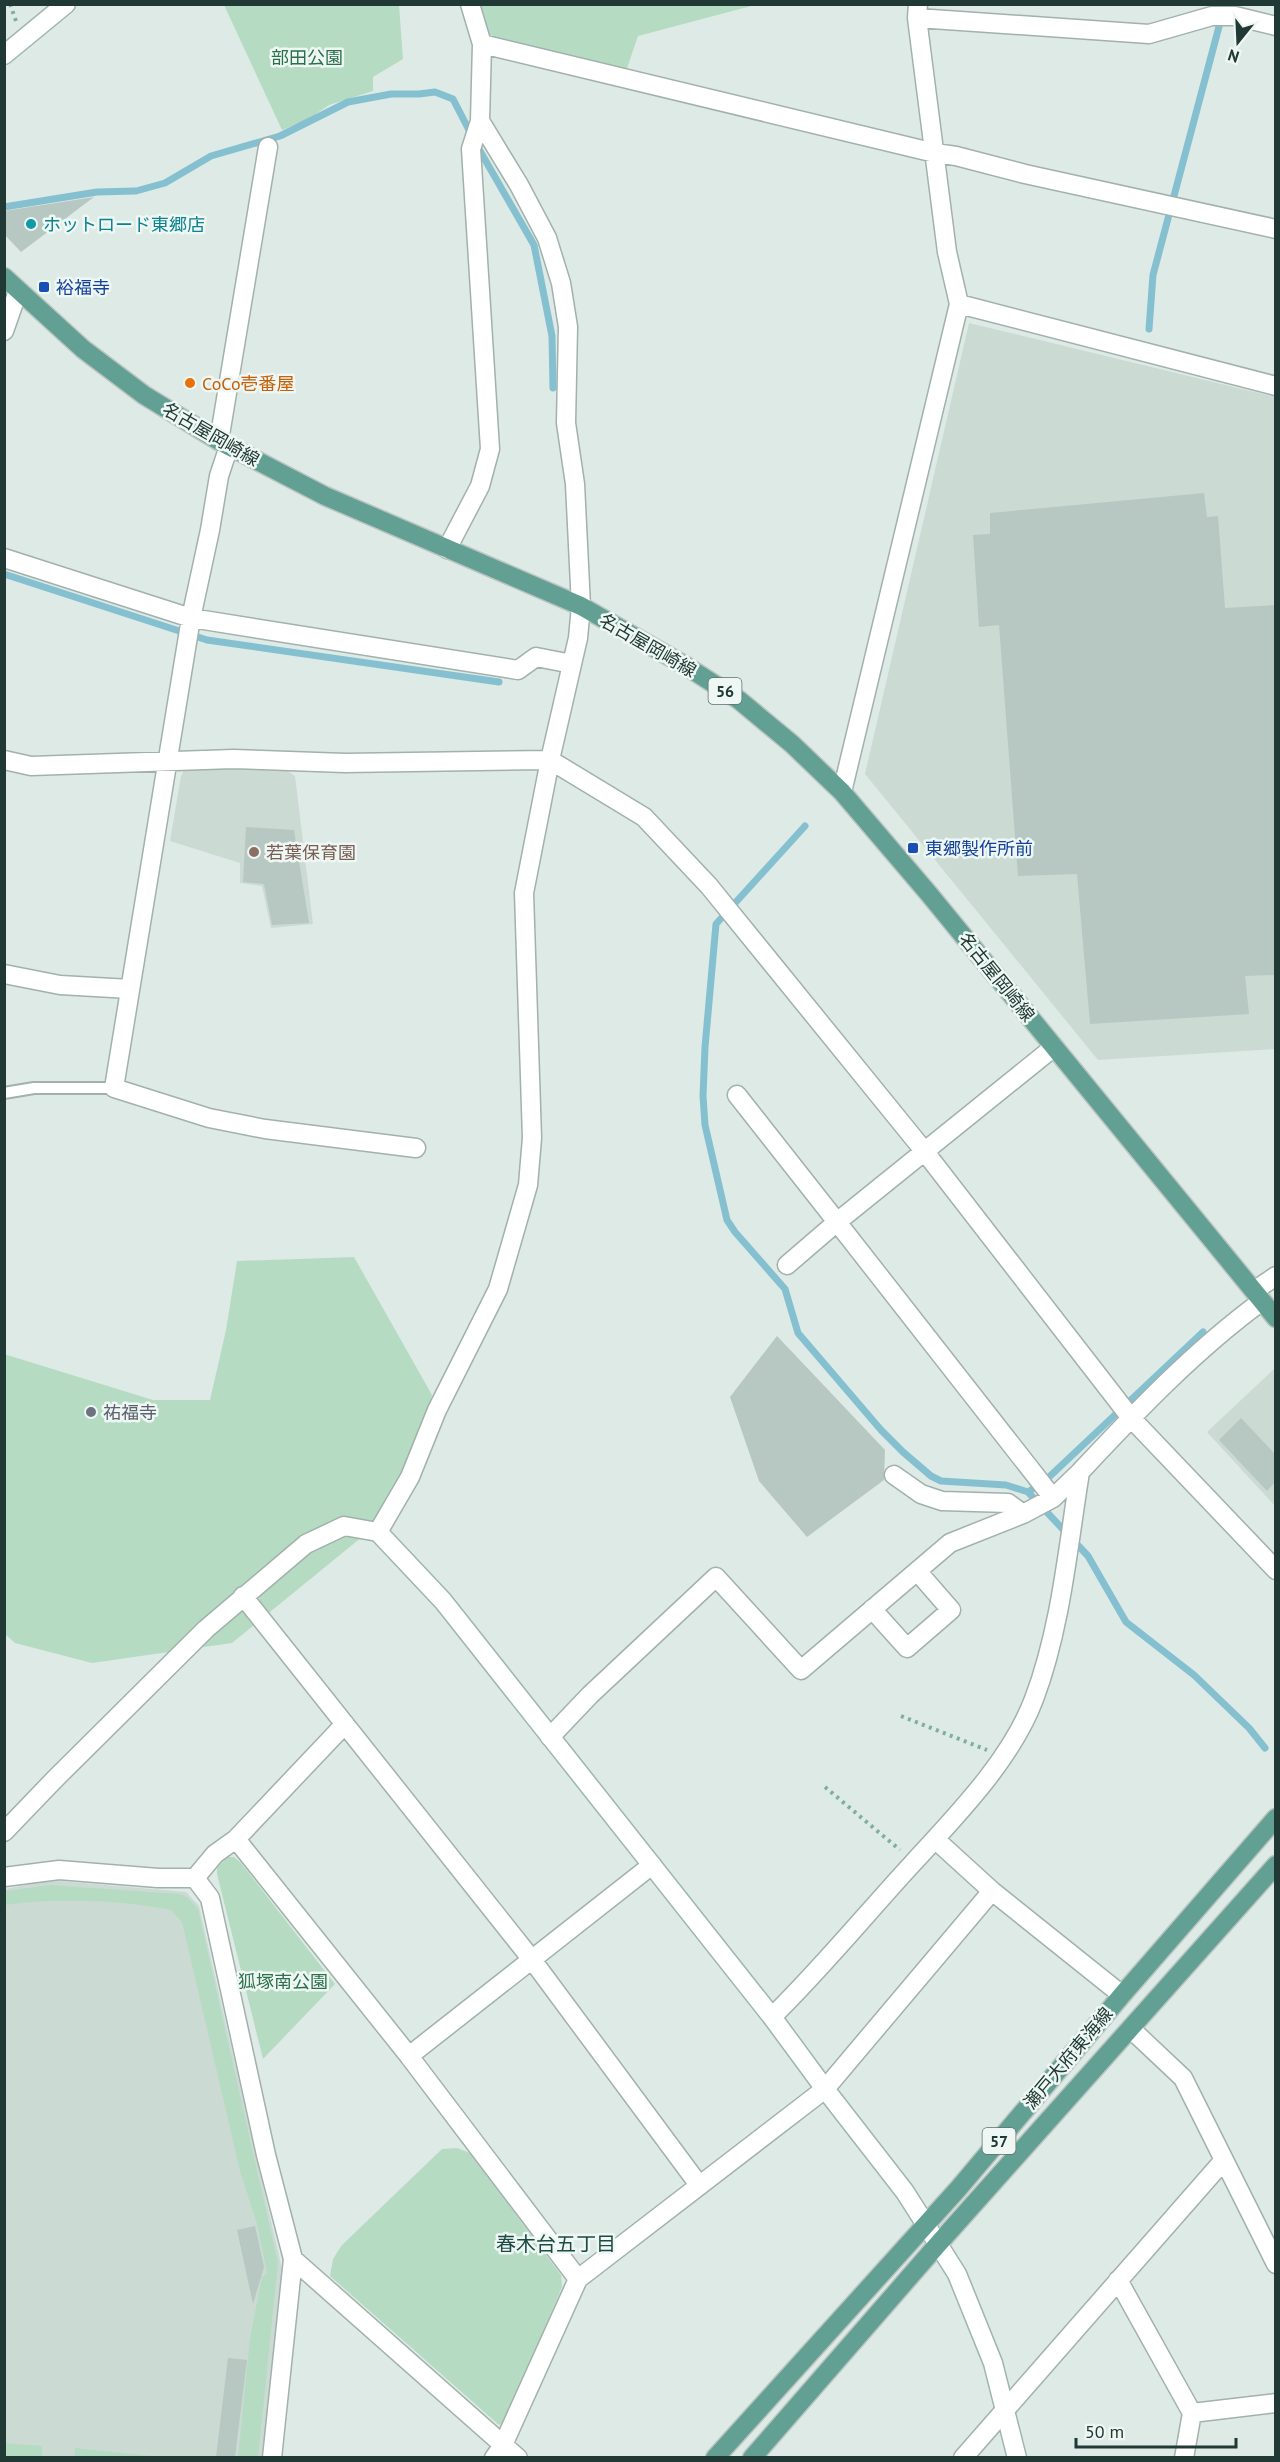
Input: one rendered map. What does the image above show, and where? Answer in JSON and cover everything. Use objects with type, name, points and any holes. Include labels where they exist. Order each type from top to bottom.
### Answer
[{"type":"main road","name":"名古屋岡崎線","points":[[4,277],[83,349],[144,395],[224,444],[325,496],[581,606],[686,666],[739,700],[792,744],[842,792],[1275,1318]]},
{"type":"main road","name":"瀬戸大府東海線","points":[[715,2457],[927,2224],[1275,1818]]},
{"type":"main road","name":"瀬戸大府東海線","points":[[752,2457],[1275,1865]]},
{"type":"street","points":[[4,55],[66,4]]},
{"type":"street","points":[[447,549],[480,486],[490,449],[471,149],[480,121],[482,44],[470,4]]},
{"type":"street","points":[[842,792],[959,304],[947,252],[917,11],[1149,34],[1212,16],[1235,16],[1275,26]]},
{"type":"street","points":[[482,44],[934,153],[956,156],[1025,174],[1275,229]]},
{"type":"street","points":[[378,1532],[410,1477],[437,1410],[498,1289],[528,1185],[531,1138],[524,893],[550,760],[578,638],[581,606],[575,484],[566,423],[568,327],[561,283],[548,238],[480,121]]},
{"type":"street","points":[[268,147],[219,476],[191,618],[114,1088],[209,1118],[265,1129],[416,1148]]},
{"type":"street","points":[[4,331],[18,291]]},
{"type":"street","points":[[959,304],[1275,386]]},
{"type":"street","points":[[4,558],[191,618],[518,670],[536,657],[572,664]]},
{"type":"street","points":[[4,760],[31,765],[232,759],[345,763],[550,760],[644,817],[709,886],[925,1152],[1131,1418],[1275,1570]]},
{"type":"street","points":[[4,975],[60,985],[130,990]]},
{"type":"street","points":[[787,1265],[1054,1047]]},
{"type":"street","points":[[737,1095],[1053,1498]]},
{"type":"street","points":[[550,1737],[590,1695],[716,1577],[801,1670],[950,1544],[1023,1514],[1053,1498],[1131,1418],[1227,1327],[1275,1276]]},
{"type":"street","points":[[772,2017],[936,1840],[1002,1756],[1025,1720],[1041,1678],[1058,1609],[1080,1472]]},
{"type":"street","points":[[894,1475],[921,1494],[942,1501],[1008,1503],[1023,1514]]},
{"type":"street","points":[[4,1832],[141,1693],[243,1596],[306,1544],[344,1526],[378,1532],[443,1601],[772,2017],[825,2090],[905,2192],[957,2274],[993,2363],[1017,2457]]},
{"type":"street","points":[[872,1609],[906,1648],[951,1610],[917,1571]]},
{"type":"street","points":[[243,1596],[532,1961],[699,2185]]},
{"type":"street","points":[[195,1878],[215,1854],[236,1839],[345,1724]]},
{"type":"street","points":[[236,1839],[409,2056],[578,2279]]},
{"type":"street","points":[[936,1840],[992,1892],[1122,1995]]},
{"type":"street","points":[[409,2056],[652,1865]]},
{"type":"street","points":[[4,1877],[59,1870],[158,1878],[195,1878]]},
{"type":"street","points":[[195,1878],[210,1898],[266,2155],[293,2259],[272,2457]]},
{"type":"street","points":[[499,2451],[578,2279],[825,2090],[992,1892]]},
{"type":"street","points":[[1131,2029],[1183,2078],[1275,2264]]},
{"type":"street","points":[[963,2457],[1224,2160]]},
{"type":"street","points":[[293,2259],[499,2451],[518,2457]]},
{"type":"street","points":[[1118,2280],[1192,2413],[1184,2457]]},
{"type":"street","points":[[1192,2413],[1275,2403]]},
{"type":"lane","points":[[4,1093],[34,1088],[114,1088]]},
{"type":"path","points":[[901,1716],[1002,1756]]},
{"type":"path","points":[[825,1786],[914,1862]]},
{"type":"shaded area","points":[[969,323],[1275,397],[1275,1049],[1098,1060],[865,774]]},
{"type":"shaded area","name":"若葉保育園","points":[[184,770],[288,771],[295,776],[313,924],[271,928],[262,886],[240,883],[240,863],[170,841]]},
{"type":"shaded area","points":[[1275,1370],[1275,1506],[1207,1432]]},
{"type":"shaded area","points":[[60,1881],[186,1892],[199,1906],[282,2269],[263,2457],[5,2458],[5,1889]]},
{"type":"green space","name":"部田公園","points":[[224,5],[399,5],[403,59],[373,77],[373,91],[329,105],[307,120],[282,130]]},
{"type":"green space","points":[[481,5],[755,5],[638,36],[626,71],[490,35]]},
{"type":"green space","points":[[354,1257],[432,1395],[416,1447],[373,1528],[232,1643],[92,1663],[15,1643],[5,1634],[4,1354],[153,1400],[210,1400],[226,1330],[237,1261]]},
{"type":"green space","name":"狐塚南公園","points":[[227,1857],[234,1857],[241,1863],[335,1984],[263,2059],[217,1874],[217,1868]]},
{"type":"green space","points":[[50,1885],[179,1894],[187,1897],[198,1909],[278,2263],[258,2457],[238,2457],[250,2338],[262,2277],[267,2273],[257,2224],[240,2171],[182,1922],[171,1910],[130,1904],[67,1901],[5,1905],[5,1891]]},
{"type":"green space","points":[[457,2148],[470,2153],[561,2275],[562,2287],[506,2421],[499,2425],[330,2276],[333,2259],[342,2245],[442,2149]]},
{"type":"green space","points":[[4,2443],[42,2446],[42,2457],[5,2457]]},
{"type":"green space","points":[[75,2448],[161,2457],[74,2457]]},
{"type":"building","name":"ホットロード東郷店","points":[[94,197],[21,252],[4,234],[4,211]]},
{"type":"building","points":[[1204,493],[1207,517],[1218,516],[1225,608],[1275,605],[1275,975],[1245,976],[1249,1014],[1090,1024],[1077,874],[1018,876],[999,625],[979,627],[973,535],[990,534],[990,513]]},
{"type":"building","points":[[246,827],[294,830],[309,923],[272,925],[264,884],[243,882]]},
{"type":"building","points":[[777,1336],[885,1450],[884,1480],[807,1537],[759,1481],[730,1397]]},
{"type":"building","points":[[1241,1418],[1275,1454],[1275,1482],[1267,1491],[1219,1440]]},
{"type":"building","points":[[255,2226],[264,2267],[253,2304],[237,2230]]},
{"type":"building","points":[[228,2358],[247,2360],[235,2457],[216,2457]]},
{"type":"waterway","points":[[1149,329],[1153,275],[1225,4]]},
{"type":"waterway","points":[[4,207],[97,192],[136,191],[165,183],[211,156],[280,136],[348,102],[391,94],[435,92],[453,99],[471,134]]},
{"type":"waterway","points":[[476,144],[534,245],[552,336],[553,388]]},
{"type":"waterway","points":[[4,574],[207,640],[499,682]]},
{"type":"waterway","points":[[805,826],[716,924],[703,1096],[705,1125],[727,1220],[785,1289],[798,1333],[881,1430],[931,1476],[941,1481],[1006,1485],[1028,1492],[1048,1478],[1203,1332]]},
{"type":"waterway","points":[[1028,1492],[1088,1556],[1126,1622],[1194,1675],[1249,1728],[1265,1748]]},
{"type":"place","name":"ホットロード東郷店","points":[[31,224]]},
{"type":"place","name":"裕福寺","points":[[44,287]]},
{"type":"place","name":"CoCo壱番屋","points":[[190,383]]},
{"type":"place","name":"東郷製作所前","points":[[913,848]]},
{"type":"place","name":"若葉保育園","points":[[254,852]]},
{"type":"place","name":"祐福寺","points":[[91,1412]]},
{"type":"district","name":"春木台五丁目","points":[[556,2244]]}]
